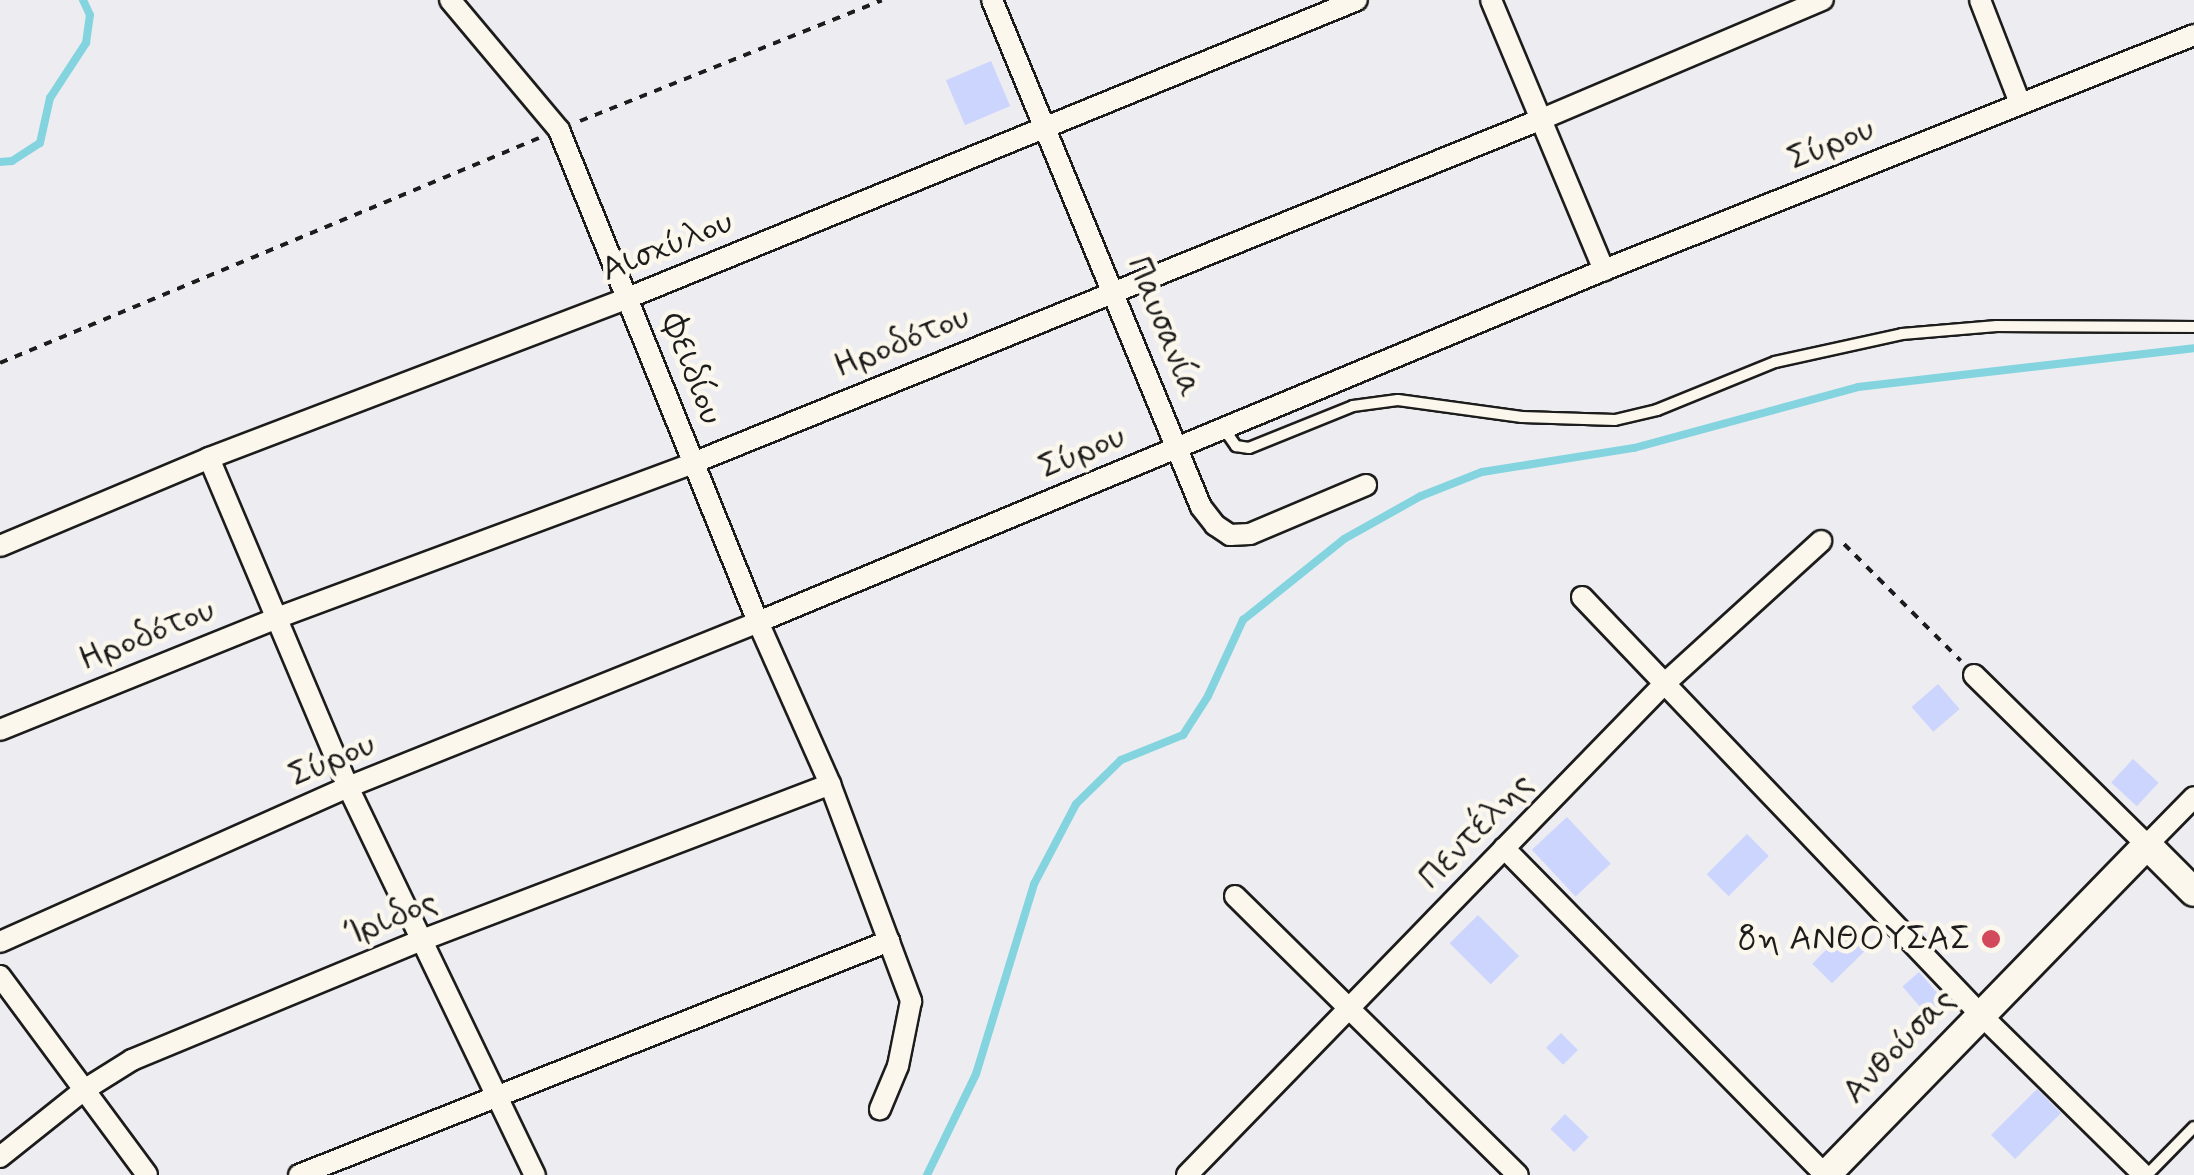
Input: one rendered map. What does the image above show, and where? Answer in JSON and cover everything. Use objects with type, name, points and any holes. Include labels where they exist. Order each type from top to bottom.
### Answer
[{"type":"street","name":"Φειδίου","points":[[450,0],[559,130],[630,297],[758,622],[830,784],[911,1000],[898,1066],[880,1109]]},
{"type":"street","name":"Παυσανία","points":[[992,0],[1047,124],[1200,507],[1214,525],[1230,534],[1250,534],[1366,485]]},
{"type":"street","name":"Αισχύλου","points":[[0,546],[209,458],[630,297],[1357,0]]},
{"type":"street","points":[[1491,0],[1604,270]]},
{"type":"street","name":"Ηροδότου","points":[[0,730],[276,618],[693,462],[1542,120],[1823,0]]},
{"type":"street","points":[[1980,0],[2020,103]]},
{"type":"street","name":"Σύρου","points":[[0,942],[348,787],[758,622],[1604,270],[2194,35]]},
{"type":"street","points":[[209,458],[348,787],[535,1175]]},
{"type":"street","name":"Πεντέλης","points":[[1191,1174],[1663,684],[1820,542]]},
{"type":"street","points":[[1582,597],[1982,1016],[2146,1175]]},
{"type":"street","points":[[1974,674],[2194,892]]},
{"type":"street","name":"Ίριδος","points":[[0,1156],[84,1090],[132,1060],[422,940],[830,784]]},
{"type":"street","points":[[2147,846],[2194,798]]},
{"type":"street","name":"Ανθούσας","points":[[1826,1175],[2147,846]]},
{"type":"street","points":[[1504,848],[1826,1175]]},
{"type":"street","points":[[1235,896],[1518,1175]]},
{"type":"street","points":[[299,1175],[889,941]]},
{"type":"street","points":[[0,976],[147,1175]]},
{"type":"lane","points":[[1224,429],[1236,446],[1248,448],[1353,406],[1398,400],[1522,417],[1615,420],[1657,410],[1774,362],[1902,334],[1997,326],[2194,327]]},
{"type":"lane","points":[[2146,1175],[2194,1127]]},
{"type":"path","points":[[0,363],[882,0]]},
{"type":"path","points":[[1820,542],[1834,539],[1848,545],[1974,674]]},
{"type":"building","points":[[991,61],[1010,106],[965,125],[946,80]]},
{"type":"building","points":[[1938,684],[1960,709],[1933,732],[1912,707]]},
{"type":"building","points":[[2133,759],[2159,783],[2137,806],[2111,782]]},
{"type":"building","points":[[1567,817],[1611,864],[1576,897],[1532,850]]},
{"type":"building","points":[[1747,834],[1769,856],[1729,896],[1707,874]]},
{"type":"building","points":[[1478,915],[1519,956],[1491,984],[1450,943]]},
{"type":"building","points":[[1849,927],[1869,947],[1832,984],[1812,964]]},
{"type":"building","points":[[1919,972],[1949,1006],[1932,1020],[1902,986]]},
{"type":"building","points":[[1561,1033],[1578,1050],[1563,1065],[1546,1048]]},
{"type":"building","points":[[2037,1089],[2061,1113],[2015,1159],[1991,1135]]},
{"type":"building","points":[[1565,1114],[1589,1137],[1574,1152],[1550,1129]]},
{"type":"waterway","points":[[0,162],[12,161],[40,143],[50,98],[86,43],[90,15],[83,0]]},
{"type":"waterway","points":[[927,1175],[976,1074],[1034,884],[1076,804],[1121,760],[1183,735],[1208,696],[1243,620],[1344,539],[1421,496],[1482,472],[1634,448],[1858,387],[2194,348]]},
{"type":"place","name":"8η ΑΝΘΟΥΣΑΣ","points":[[1991,939]]}]
